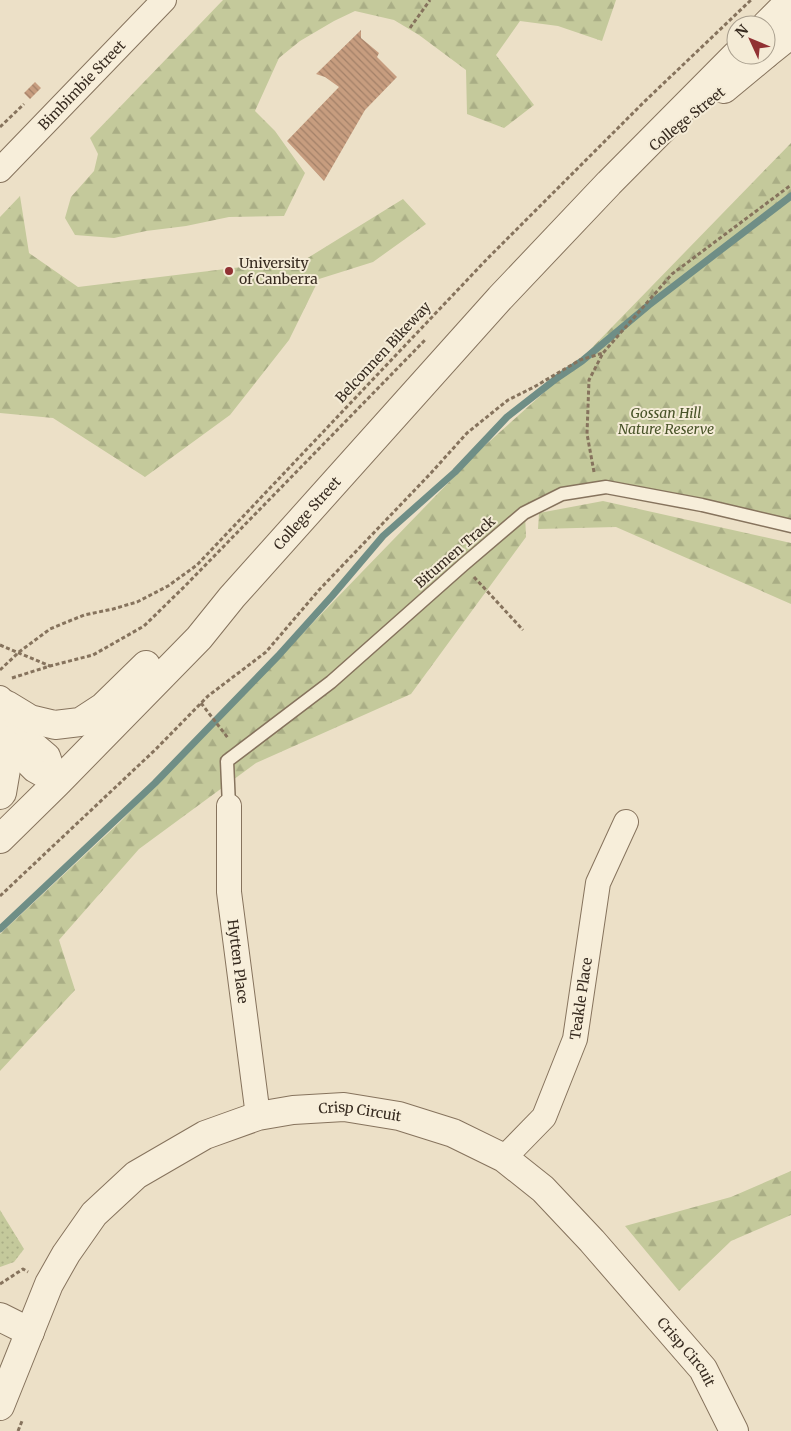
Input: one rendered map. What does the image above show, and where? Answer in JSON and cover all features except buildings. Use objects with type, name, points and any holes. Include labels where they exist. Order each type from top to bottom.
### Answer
[{"type":"street","name":"Bimbimbie Street","points":[[0,170],[164,0]]},
{"type":"street","points":[[776,15],[791,0]]},
{"type":"street","name":"College Street","points":[[776,47],[791,34]]},
{"type":"street","name":"College Street","points":[[0,839],[198,638],[232,597],[500,298],[609,183],[726,65]]},
{"type":"street","name":"College Street","points":[[609,183],[754,65]]},
{"type":"street","points":[[5,694],[30,719],[55,725],[80,722],[104,707],[165,647],[198,638]]},
{"type":"street","points":[[5,694],[8,722],[48,756],[57,783]]},
{"type":"street","points":[[5,741],[34,770],[57,783]]},
{"type":"street","points":[[0,795],[2,793],[5,741]]},
{"type":"street","name":"Hytten Place","points":[[229,806],[229,892],[258,1116]]},
{"type":"street","name":"Teakle Place","points":[[504,1158],[544,1117],[575,1039],[598,882],[626,822]]},
{"type":"street","name":"Crisp Circuit","points":[[0,1406],[53,1277],[66,1254],[94,1214],[136,1175],[205,1135],[258,1116],[293,1110],[344,1108],[399,1116],[452,1133],[504,1158],[543,1190],[592,1241],[703,1369],[734,1431]]},
{"type":"street","points":[[0,1317],[30,1332]]},
{"type":"lane","name":"Bitumen Track","points":[[229,806],[227,762],[331,682],[524,513],[562,494],[606,487],[692,503],[791,526]]},
{"type":"path","points":[[410,28],[430,0]]},
{"type":"path","name":"Belconnen Bikeway","points":[[0,670],[19,652],[50,629],[84,615],[137,602],[168,586],[197,565],[487,259],[644,102],[751,0]]},
{"type":"path","points":[[0,127],[24,104]]},
{"type":"path","points":[[597,488],[586,434],[589,380],[603,353],[672,274],[791,185]]},
{"type":"path","points":[[5,694],[50,666],[93,655],[144,626],[427,338]]},
{"type":"path","points":[[0,896],[156,749],[201,702],[266,652],[319,590],[431,473],[466,433],[508,400],[580,360],[603,353]]},
{"type":"path","points":[[463,565],[523,630]]},
{"type":"path","points":[[0,645],[50,666]]},
{"type":"path","points":[[201,702],[240,752]]},
{"type":"green space","points":[[223,0],[616,0],[602,41],[558,26],[520,21],[496,55],[534,105],[504,128],[467,114],[466,70],[419,35],[394,20],[355,11],[300,41],[279,58],[255,111],[275,131],[305,173],[284,216],[229,217],[114,238],[75,235],[65,218],[71,197],[94,171],[98,154],[90,138]]},
{"type":"green space","name":"Gossan Hill Nature Reserve","points":[[791,143],[791,526],[606,487],[562,494],[525,513],[526,537],[411,694],[256,763],[139,849],[59,940],[75,990],[0,1071],[0,934],[119,823],[481,449],[580,360]]},
{"type":"green space","points":[[20,196],[29,253],[78,287],[306,259],[403,199],[426,224],[373,262],[319,279],[289,340],[230,415],[145,477],[53,418],[0,413],[0,217]]},
{"type":"green space","points":[[603,501],[791,543],[791,604],[616,527],[538,529],[539,513]]},
{"type":"green space","points":[[791,1171],[791,1215],[731,1241],[679,1291],[625,1226],[731,1197]]},
{"type":"green space","points":[[0,1210],[24,1249],[14,1262],[0,1267]]},
{"type":"waterway","points":[[0,929],[155,783],[278,656],[383,536],[455,472],[507,417],[582,361],[649,305],[791,196]]},
{"type":"place","name":"University of Canberra","points":[[229,271]]}]
